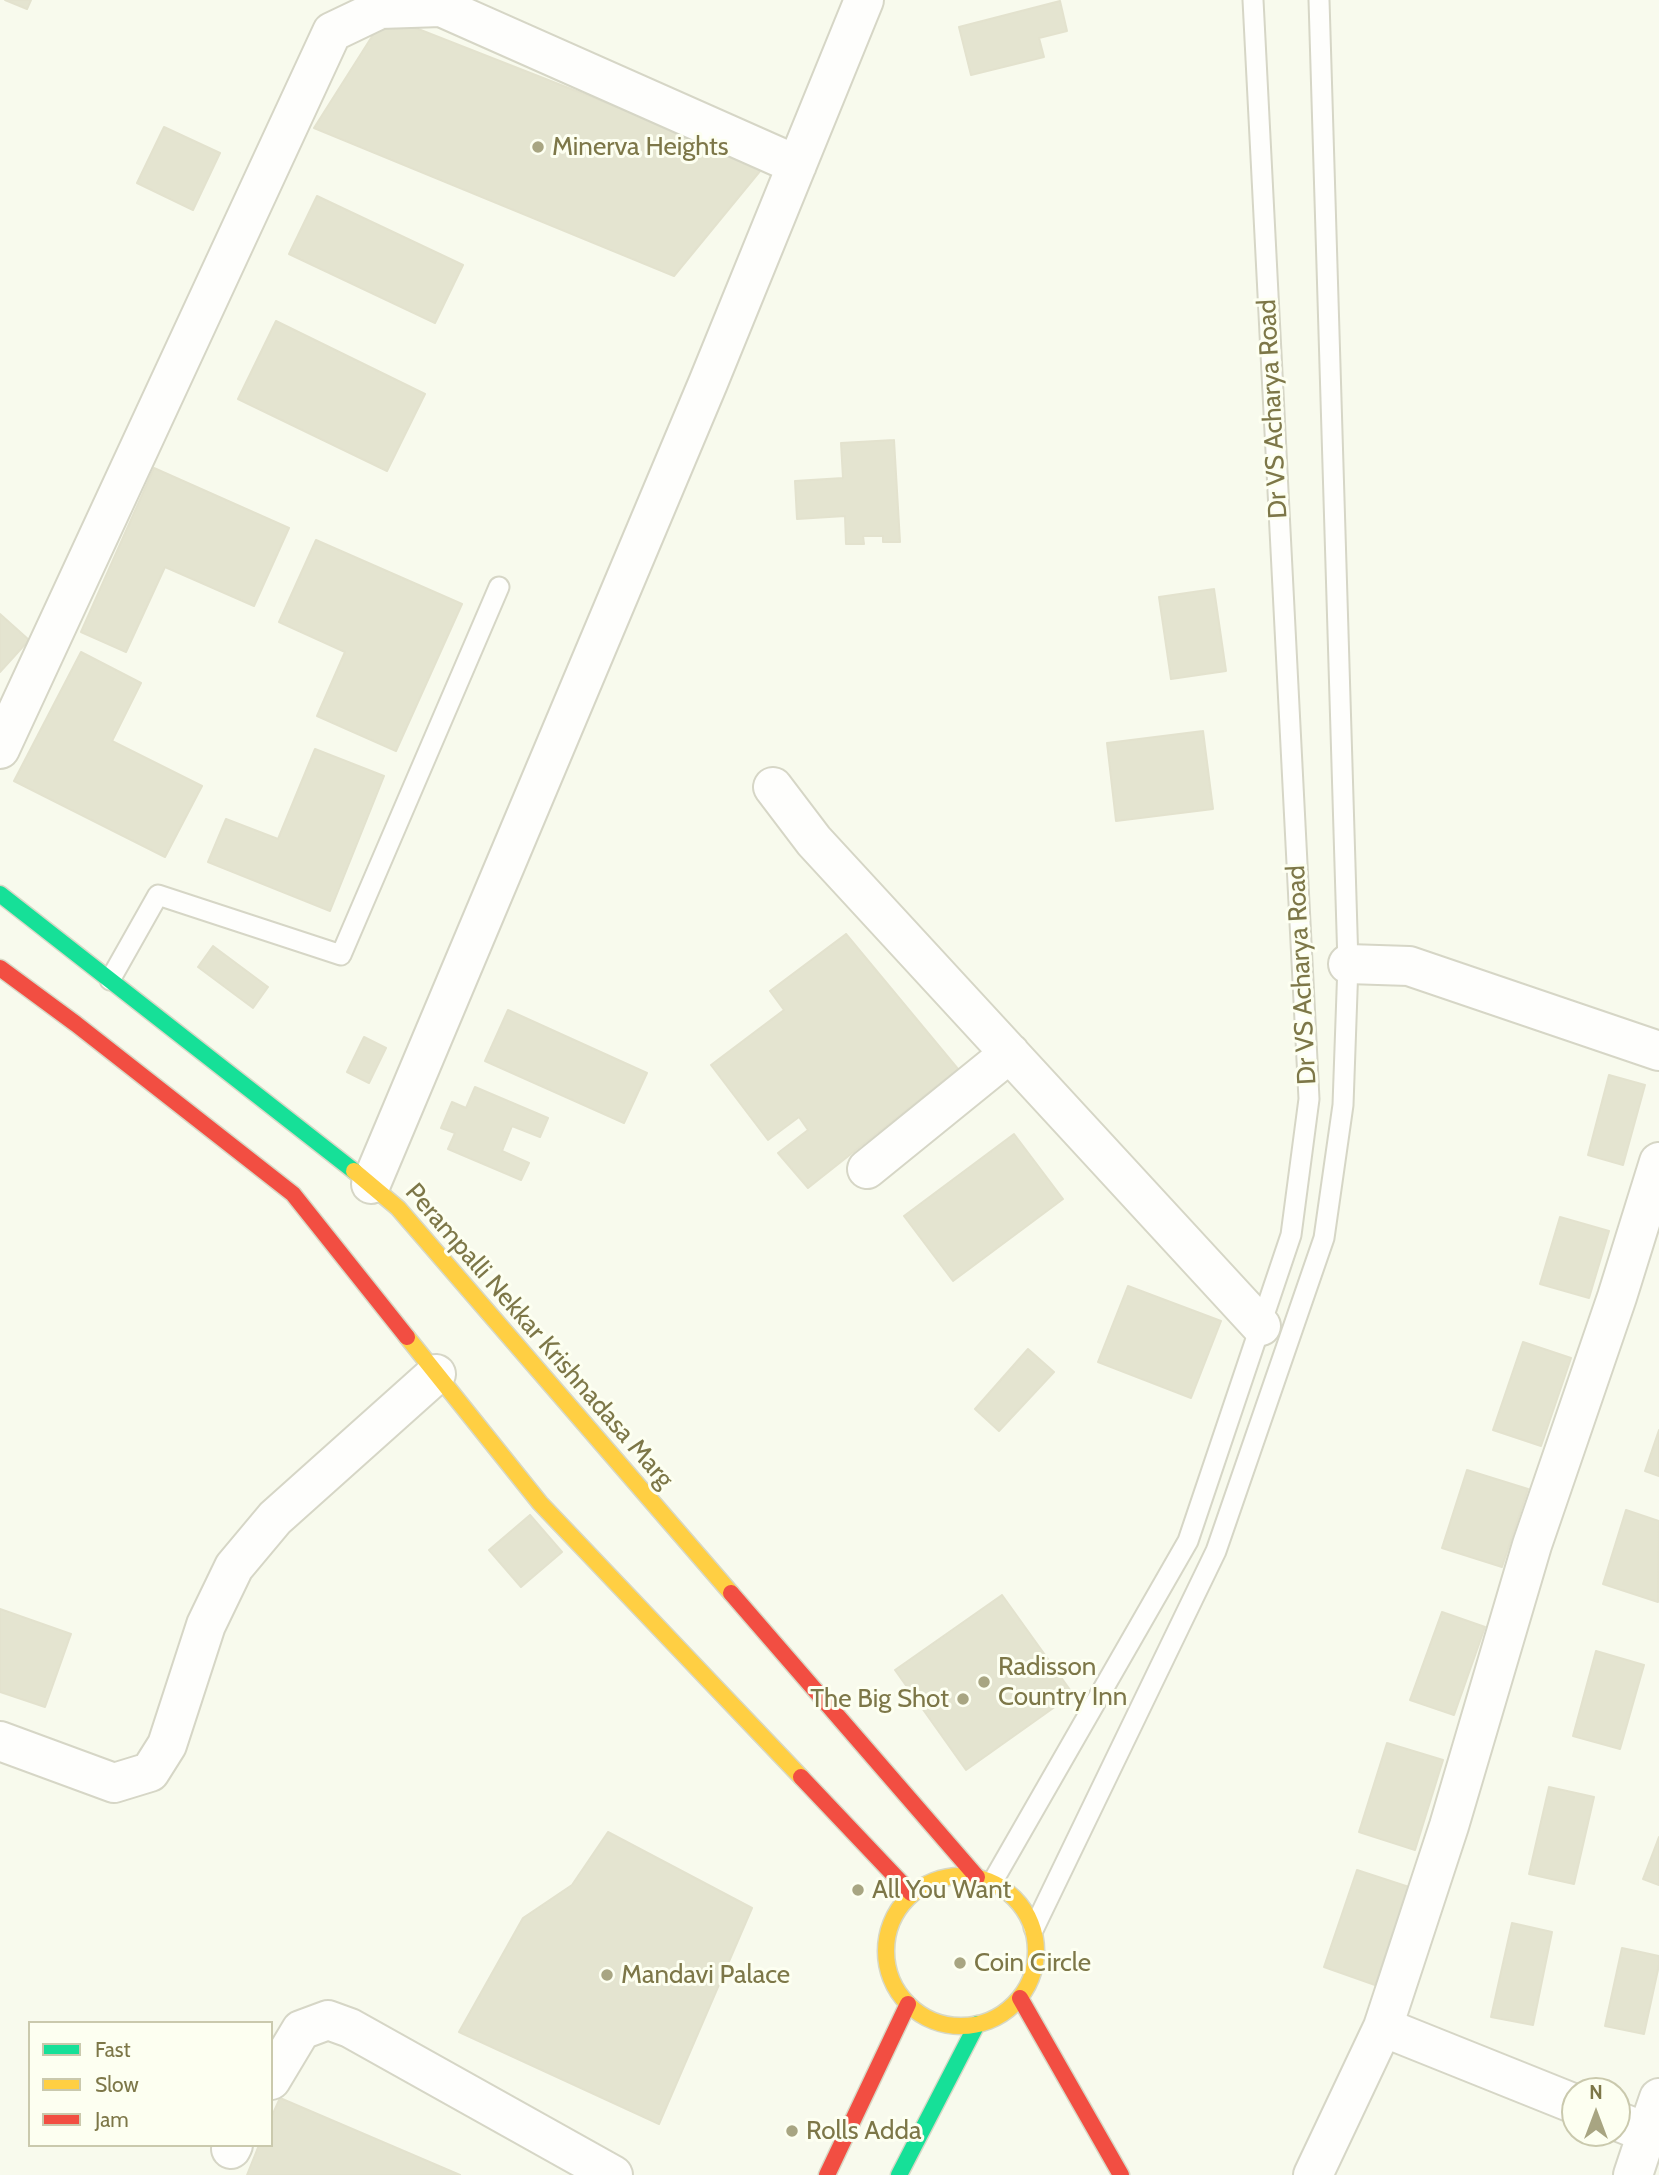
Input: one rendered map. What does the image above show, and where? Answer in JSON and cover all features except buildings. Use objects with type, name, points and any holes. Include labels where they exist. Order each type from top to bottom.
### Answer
[{"type":"main road","name":"Perampalli Nekkar Krishnadasa Marg","points":[[0,894],[371,1184],[398,1208],[985,1879]]},
{"type":"main road","points":[[0,968],[293,1194],[540,1503],[911,1893]]},
{"type":"main road","points":[[957,1875],[985,1879],[1023,1905],[1034,1928],[1038,1952],[1032,1977],[1020,1998],[1001,2015],[977,2024],[953,2026],[928,2019],[908,2004],[893,1984],[885,1961],[886,1936],[911,1893],[932,1880],[957,1875]]},
{"type":"main road","points":[[1020,1998],[1111,2157]]},
{"type":"main road","points":[[1020,1998],[1121,2175]]},
{"type":"main road","points":[[827,2175],[908,2004]]},
{"type":"main road","points":[[900,2175],[977,2024]]},
{"type":"street","points":[[371,1184],[703,396],[864,0]]},
{"type":"street","points":[[0,749],[332,32],[380,9],[441,7],[797,165]]},
{"type":"street","points":[[773,787],[814,841],[1261,1326]]},
{"type":"street","points":[[1348,964],[1409,966],[1659,1051]]},
{"type":"street","points":[[867,1168],[1010,1054]]},
{"type":"street","points":[[1313,2175],[1383,2027],[1449,1826],[1532,1545],[1617,1297],[1659,1162]]},
{"type":"street","points":[[0,1741],[114,1783],[150,1772],[167,1745],[206,1626],[234,1567],[275,1518],[436,1374]]},
{"type":"street","points":[[273,2077],[301,2029],[328,2020],[350,2028],[613,2175]]},
{"type":"street","points":[[1383,2027],[1561,2098]]},
{"type":"street","points":[[1633,2175],[1632,2127],[1659,2098]]},
{"type":"lane","name":"Dr VS Acharya Road","points":[[985,1879],[1188,1541],[1291,1235],[1309,1099],[1252,0]]},
{"type":"lane","name":"Dr VS Acharya Road","points":[[1034,1928],[1216,1551],[1324,1238],[1343,1105],[1348,964],[1319,0]]},
{"type":"lane","points":[[110,980],[158,895],[341,955],[499,587]]},
{"type":"traffic: fast","points":[[0,894],[354,1171]]},
{"type":"traffic: fast","points":[[899,2175],[977,2024]]},
{"type":"traffic: slow","points":[[354,1171],[398,1208],[731,1593]]},
{"type":"traffic: slow","points":[[407,1337],[540,1503],[801,1777]]},
{"type":"traffic: slow","points":[[961,1876],[990,1882],[1014,1898],[1030,1922],[1036,1951],[1030,1980],[1014,2004],[990,2020],[961,2026],[932,2020],[908,2004],[892,1980],[886,1951],[892,1922],[908,1898],[932,1882],[961,1876]]},
{"type":"traffic: jam","points":[[0,968],[293,1194],[407,1337]]},
{"type":"traffic: jam","points":[[731,1593],[977,1877]]},
{"type":"traffic: jam","points":[[801,1777],[911,1893]]},
{"type":"traffic: jam","points":[[1020,1998],[1121,2175]]},
{"type":"traffic: jam","points":[[827,2175],[908,2004]]},
{"type":"place","name":"Minerva Heights","points":[[538,147]]},
{"type":"place","name":"Radisson Country Inn","points":[[984,1682]]},
{"type":"place","name":"The Big Shot","points":[[963,1699]]},
{"type":"place","name":"All You Want","points":[[858,1890]]},
{"type":"place","name":"Coin Circle","points":[[960,1963]]},
{"type":"place","name":"Mandavi Palace","points":[[607,1975]]},
{"type":"place","name":"Rolls Adda","points":[[792,2131]]}]
